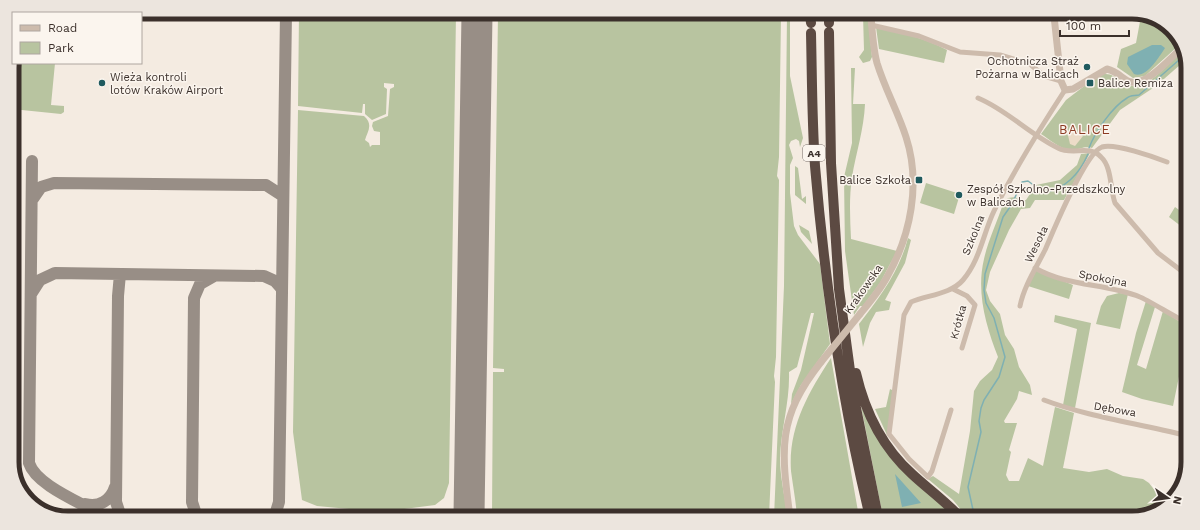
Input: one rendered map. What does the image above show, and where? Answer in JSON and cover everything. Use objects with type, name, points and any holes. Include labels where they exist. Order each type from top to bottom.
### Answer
[{"type":"highway","name":"A4","points":[[811,24],[815,166],[829,299],[846,403],[869,511]]},
{"type":"highway","name":"A4","points":[[829,24],[830,156],[842,319],[859,424],[877,511]]},
{"type":"highway","name":"A4","points":[[837,252],[861,394],[872,423],[893,455],[954,511]]},
{"type":"street","name":"Krakowska","points":[[789,511],[783,461],[786,428],[796,398],[821,362],[882,285],[896,258],[908,221],[913,192],[913,172],[909,150],[902,127],[877,64],[871,19]]},
{"type":"street","points":[[1054,19],[1061,81],[1065,90],[1073,89],[1107,69],[1119,73],[1131,82],[1139,82],[1148,78],[1178,52]]},
{"type":"street","points":[[871,25],[923,37],[960,52],[972,54],[990,53],[1030,64],[1044,76],[1061,81]]},
{"type":"street","name":"Szkolna","points":[[953,289],[963,280],[975,260],[994,211],[1035,134],[1065,90]]},
{"type":"street","points":[[978,98],[996,106],[1035,134],[1062,150],[1071,152],[1090,150],[1097,153],[1105,161],[1107,166],[1115,203],[1158,253],[1181,271]]},
{"type":"street","points":[[1097,153],[1103,147],[1116,148],[1148,155],[1167,162]]},
{"type":"street","name":"Wesoła","points":[[1020,306],[1035,268],[1066,200],[1085,167],[1097,153]]},
{"type":"street","name":"Spokojna","points":[[1035,268],[1063,280],[1127,292],[1171,313],[1181,321]]},
{"type":"street","points":[[951,410],[932,471],[928,477],[909,459],[889,434],[904,315],[911,302],[953,289]]},
{"type":"street","name":"Krótka","points":[[953,289],[967,296],[975,305],[962,348]]},
{"type":"street","name":"Dębowa","points":[[1044,400],[1092,415],[1139,423],[1181,434]]},
{"type":"green space","points":[[299,19],[456,19],[449,483],[444,498],[435,505],[389,511],[370,511],[317,506],[302,500],[293,432],[298,110],[364,116],[369,122],[365,140],[369,143],[370,147],[372,145],[380,145],[380,132],[374,131],[372,126],[373,122],[388,116],[390,89],[394,87],[394,84],[384,83],[384,87],[387,89],[386,114],[372,120],[365,114],[365,104],[363,104],[362,113],[298,106]]},
{"type":"green space","points":[[498,19],[781,19],[779,157],[777,176],[779,180],[776,357],[769,511],[492,511],[493,372],[504,372],[504,369],[493,368]]},
{"type":"green space","points":[[787,19],[790,19],[790,76],[803,138],[800,147],[799,141],[796,139],[791,141],[789,145],[793,158],[790,165],[790,193],[794,226],[798,235],[820,264],[830,344],[801,385],[791,404],[792,394],[801,370],[814,313],[811,313],[797,367],[789,372],[788,394],[780,458],[787,511],[774,511],[784,286]]},
{"type":"green space","points":[[863,19],[868,19],[872,57],[870,61],[863,63],[859,57],[864,50]]},
{"type":"green space","points":[[1141,20],[1162,29],[1171,38],[1176,48],[1145,76],[1133,78],[1117,67],[1121,49],[1136,43]]},
{"type":"green space","points":[[876,27],[921,39],[947,50],[944,63],[879,49]]},
{"type":"green space","points":[[1178,54],[1181,64],[1156,86],[1120,110],[1092,148],[1084,147],[1073,150],[1064,149],[1041,134],[1066,100],[1100,74],[1113,76],[1128,85],[1135,86],[1142,85],[1149,81]]},
{"type":"green space","points":[[19,64],[55,64],[51,105],[64,106],[64,112],[61,114],[19,110]]},
{"type":"green space","points":[[851,68],[855,68],[853,104],[865,104],[860,141],[851,185],[851,239],[897,251],[880,283],[863,306],[860,306],[854,315],[845,251],[844,177],[852,143]]},
{"type":"green space","points":[[1090,153],[1064,200],[1035,200],[1030,208],[1021,209],[1009,230],[990,272],[986,290],[990,301],[1000,314],[1005,335],[1014,349],[1019,367],[1030,385],[1032,395],[1019,391],[1017,399],[1004,421],[1005,423],[1017,423],[1009,450],[1011,452],[1006,475],[1009,481],[1019,481],[1028,458],[1043,466],[1055,407],[1074,413],[1063,468],[1089,472],[1107,469],[1123,476],[1143,479],[1149,483],[1159,496],[1165,498],[1154,506],[1138,511],[962,511],[953,500],[928,479],[933,476],[959,494],[970,431],[974,391],[980,381],[992,370],[998,357],[986,321],[982,296],[982,271],[988,245],[1003,204],[1008,198],[1015,197],[1022,201],[1026,200],[1036,185],[1060,180],[1077,165],[1081,154]]},
{"type":"green space","points":[[795,166],[798,168],[802,199],[806,196],[806,204],[795,195]]},
{"type":"green space","points":[[926,183],[960,194],[954,214],[920,203]]},
{"type":"green space","points":[[1175,207],[1181,211],[1181,226],[1169,217]]},
{"type":"green space","points":[[799,225],[809,231],[812,244],[801,232]]},
{"type":"green space","points":[[908,238],[911,240],[905,263],[885,300],[891,302],[889,310],[876,312],[870,323],[863,347],[859,324],[888,284],[900,262]]},
{"type":"green space","points":[[1036,270],[1073,285],[1069,299],[1028,286]]},
{"type":"green space","points":[[1119,293],[1128,294],[1120,329],[1096,324],[1101,306],[1107,296]]},
{"type":"green space","points":[[1146,301],[1155,307],[1137,365],[1146,369],[1163,311],[1181,322],[1181,367],[1173,406],[1142,399],[1122,392],[1136,333]]},
{"type":"green space","points":[[1055,315],[1091,323],[1075,408],[1063,405],[1077,329],[1054,322]]},
{"type":"green space","points":[[831,358],[858,511],[796,511],[791,471],[793,440],[801,412],[815,384]]},
{"type":"green space","points":[[890,389],[894,391],[887,435],[875,409],[886,407]]},
{"type":"green space","points":[[861,406],[868,421],[950,511],[882,511]]},
{"type":"shaded area","points":[[1067,131],[1076,132],[1083,136],[1075,146],[1070,144]]},
{"type":"water","points":[[1152,45],[1161,45],[1165,48],[1156,62],[1148,70],[1139,75],[1134,74],[1127,64],[1128,57]]},
{"type":"water","points":[[895,474],[921,503],[902,507]]},
{"type":"waterway","points":[[1089,148],[1095,135],[1110,114],[1121,102],[1128,97],[1139,95],[1179,60]]},
{"type":"waterway","points":[[973,510],[968,487],[981,432],[979,421],[981,408],[984,400],[999,377],[1005,357],[994,318],[986,303],[984,290],[985,274],[1003,217],[1012,204],[1022,182],[1028,181],[1043,192],[1051,191],[1064,185],[1070,180],[1081,168],[1088,154]]},
{"type":"taxiway","points":[[276,511],[279,502],[286,19]]},
{"type":"taxiway","points":[[32,161],[29,463],[33,471],[49,486],[95,511]]},
{"type":"taxiway","points":[[32,200],[41,187],[54,183],[266,185],[283,196]]},
{"type":"taxiway","points":[[31,294],[40,280],[55,273],[264,276],[275,281],[282,289]]},
{"type":"taxiway","points":[[119,511],[116,502],[118,296],[120,274]]},
{"type":"taxiway","points":[[195,511],[192,502],[194,298],[200,284],[214,276]]},
{"type":"taxiway","points":[[85,504],[95,505],[104,502],[111,496],[115,487]]},
{"type":"taxiway","points":[[464,511],[470,498]]},
{"type":"runway","points":[[469,511],[477,19]]},
{"type":"place","name":"Ochotnicza Straż Pożarna w Balicach","points":[[1087,67]]},
{"type":"place","name":"Wieża kontroli lotów Kraków Airport","points":[[102,83]]},
{"type":"place","name":"Balice Remiza","points":[[1090,83]]},
{"type":"place","name":"Balice Szkoła","points":[[919,180]]},
{"type":"place","name":"Zespół Szkolno-Przedszkolny w Balicach","points":[[959,195]]},
{"type":"district","name":"BALICE","points":[[1085,129]]}]
